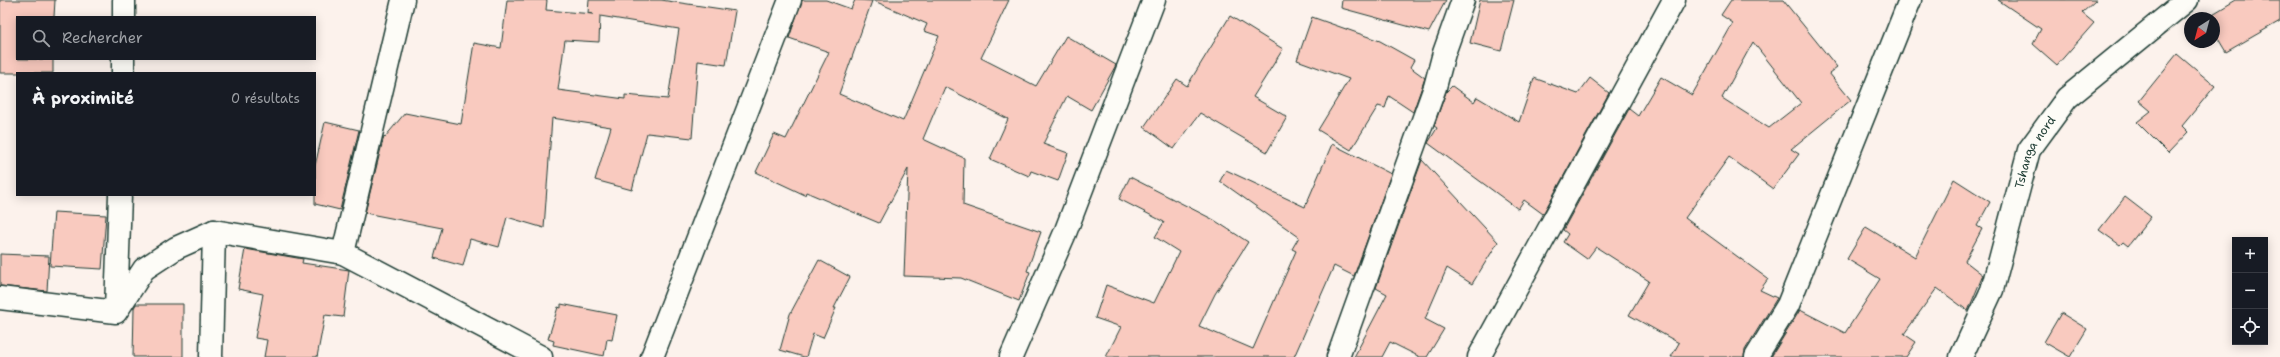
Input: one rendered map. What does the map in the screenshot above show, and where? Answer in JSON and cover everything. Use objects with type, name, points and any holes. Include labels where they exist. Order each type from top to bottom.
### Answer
[{"type":"street","points":[[124,0],[124,16]]},
{"type":"street","points":[[343,253],[403,0]]},
{"type":"street","points":[[652,357],[790,0]]},
{"type":"street","points":[[1011,357],[1065,233],[1154,0]]},
{"type":"street","points":[[1338,357],[1435,87],[1444,53],[1463,0]]},
{"type":"street","points":[[1479,357],[1674,0]]},
{"type":"street","points":[[1756,357],[1788,305],[1910,0]]},
{"type":"street","name":"Tshanga nord","points":[[1961,357],[1992,290],[2029,150],[2067,98],[2187,0]]},
{"type":"street","points":[[123,60],[123,72]]},
{"type":"street","points":[[116,312],[120,196]]},
{"type":"street","points":[[211,357],[214,231]]},
{"type":"street","points":[[116,312],[144,269],[176,248],[214,231],[343,253],[541,357]]},
{"type":"street","points":[[0,298],[116,312]]},
{"type":"building","points":[[0,0],[55,0],[54,16],[16,16],[16,60],[53,60],[53,72],[0,73]]},
{"type":"building","points":[[507,0],[547,0],[546,10],[593,14],[588,13],[589,0],[661,0],[735,11],[726,65],[698,61],[692,138],[647,133],[632,190],[595,180],[611,127],[552,118],[544,228],[507,217],[499,247],[470,239],[463,266],[434,258],[442,228],[365,213],[384,136],[385,137],[405,113],[461,124],[474,43],[501,48]],"holes":[[[600,16],[679,29],[668,99],[625,95],[625,99],[558,90],[565,40],[599,42]]]},
{"type":"building","points":[[802,0],[826,0],[851,9],[855,0],[872,1],[839,94],[903,121],[939,36],[924,31],[927,24],[872,0],[1009,0],[981,58],[1036,86],[1066,36],[1116,65],[1091,110],[1067,96],[1043,144],[1068,153],[1058,181],[1031,171],[1029,176],[990,159],[1008,119],[945,87],[923,139],[964,158],[963,205],[1041,232],[1027,271],[1030,272],[1019,301],[961,278],[904,276],[908,169],[879,223],[806,192],[805,195],[756,172],[774,134],[786,139],[829,52],[789,38]]},
{"type":"building","points":[[1342,0],[1446,0],[1429,32],[1341,8]]},
{"type":"building","points":[[1480,0],[1514,0],[1501,51],[1470,43]]},
{"type":"building","points":[[1731,0],[1783,0],[1837,67],[1829,73],[1851,100],[1791,149],[1799,154],[1773,189],[1729,157],[1685,218],[1768,279],[1760,290],[1777,298],[1745,350],[1744,357],[1671,357],[1679,343],[1629,315],[1649,281],[1596,247],[1587,259],[1563,242],[1568,234],[1563,230],[1629,109],[1638,116],[1661,77],[1692,95],[1733,23],[1721,15]],"holes":[[[1753,42],[1801,103],[1769,128],[1722,98]]]},
{"type":"building","points":[[1998,0],[2096,0],[2082,13],[2094,23],[2057,65],[2033,44],[2041,29]]},
{"type":"building","points":[[2236,0],[2280,0],[2280,21],[2226,52],[2220,42],[2220,12],[2216,12]]},
{"type":"building","points":[[1230,16],[1283,49],[1253,97],[1287,117],[1267,152],[1200,113],[1174,149],[1144,127],[1177,79],[1187,86]]},
{"type":"building","points":[[1312,17],[1380,41],[1414,60],[1410,67],[1425,78],[1413,112],[1389,96],[1385,108],[1378,106],[1351,150],[1318,130],[1349,79],[1297,60]]},
{"type":"building","points":[[2177,54],[2215,86],[2182,126],[2188,132],[2168,153],[2137,122],[2151,111],[2139,101]]},
{"type":"building","points":[[1534,78],[1578,94],[1590,78],[1609,93],[1543,214],[1524,200],[1518,209],[1428,143],[1437,128],[1434,126],[1446,92],[1452,86],[1474,102],[1477,97],[1519,122]]},
{"type":"building","points":[[325,122],[359,130],[340,210],[315,204],[316,162]]},
{"type":"building","points":[[1332,144],[1391,174],[1354,276],[1334,266],[1294,357],[1106,357],[1121,327],[1095,318],[1106,285],[1154,303],[1179,252],[1155,237],[1164,222],[1119,199],[1130,177],[1214,220],[1248,242],[1215,294],[1199,326],[1253,349],[1296,251],[1292,249],[1299,237],[1220,181],[1226,170],[1305,207]]},
{"type":"building","points":[[1422,160],[1498,242],[1472,284],[1447,268],[1425,319],[1444,329],[1427,357],[1420,357],[1390,342],[1382,357],[1354,357],[1387,294],[1376,288]]},
{"type":"building","points":[[1954,179],[1990,202],[1977,226],[1982,229],[1965,261],[1983,275],[1968,311],[1937,288],[1904,334],[1916,342],[1906,357],[1771,357],[1800,310],[1845,333],[1880,279],[1847,259],[1866,227],[1915,257]]},
{"type":"building","points":[[2125,197],[2151,217],[2128,246],[2123,242],[2120,245],[2099,230]]},
{"type":"building","points":[[54,212],[106,215],[102,269],[50,266]]},
{"type":"building","points":[[245,249],[303,259],[302,263],[349,270],[343,317],[325,315],[317,357],[264,357],[267,340],[255,338],[263,294],[238,289]]},
{"type":"building","points":[[0,254],[49,256],[47,291],[0,286]]},
{"type":"building","points":[[819,260],[850,277],[834,308],[836,308],[823,338],[813,334],[806,357],[804,357],[780,350],[790,314]]},
{"type":"building","points":[[136,304],[183,304],[183,357],[133,357],[134,308]]},
{"type":"building","points":[[561,304],[617,315],[612,340],[607,339],[604,356],[553,345],[554,341],[548,339],[558,307],[561,308]]},
{"type":"building","points":[[2061,313],[2087,329],[2070,357],[2044,342]]}]
